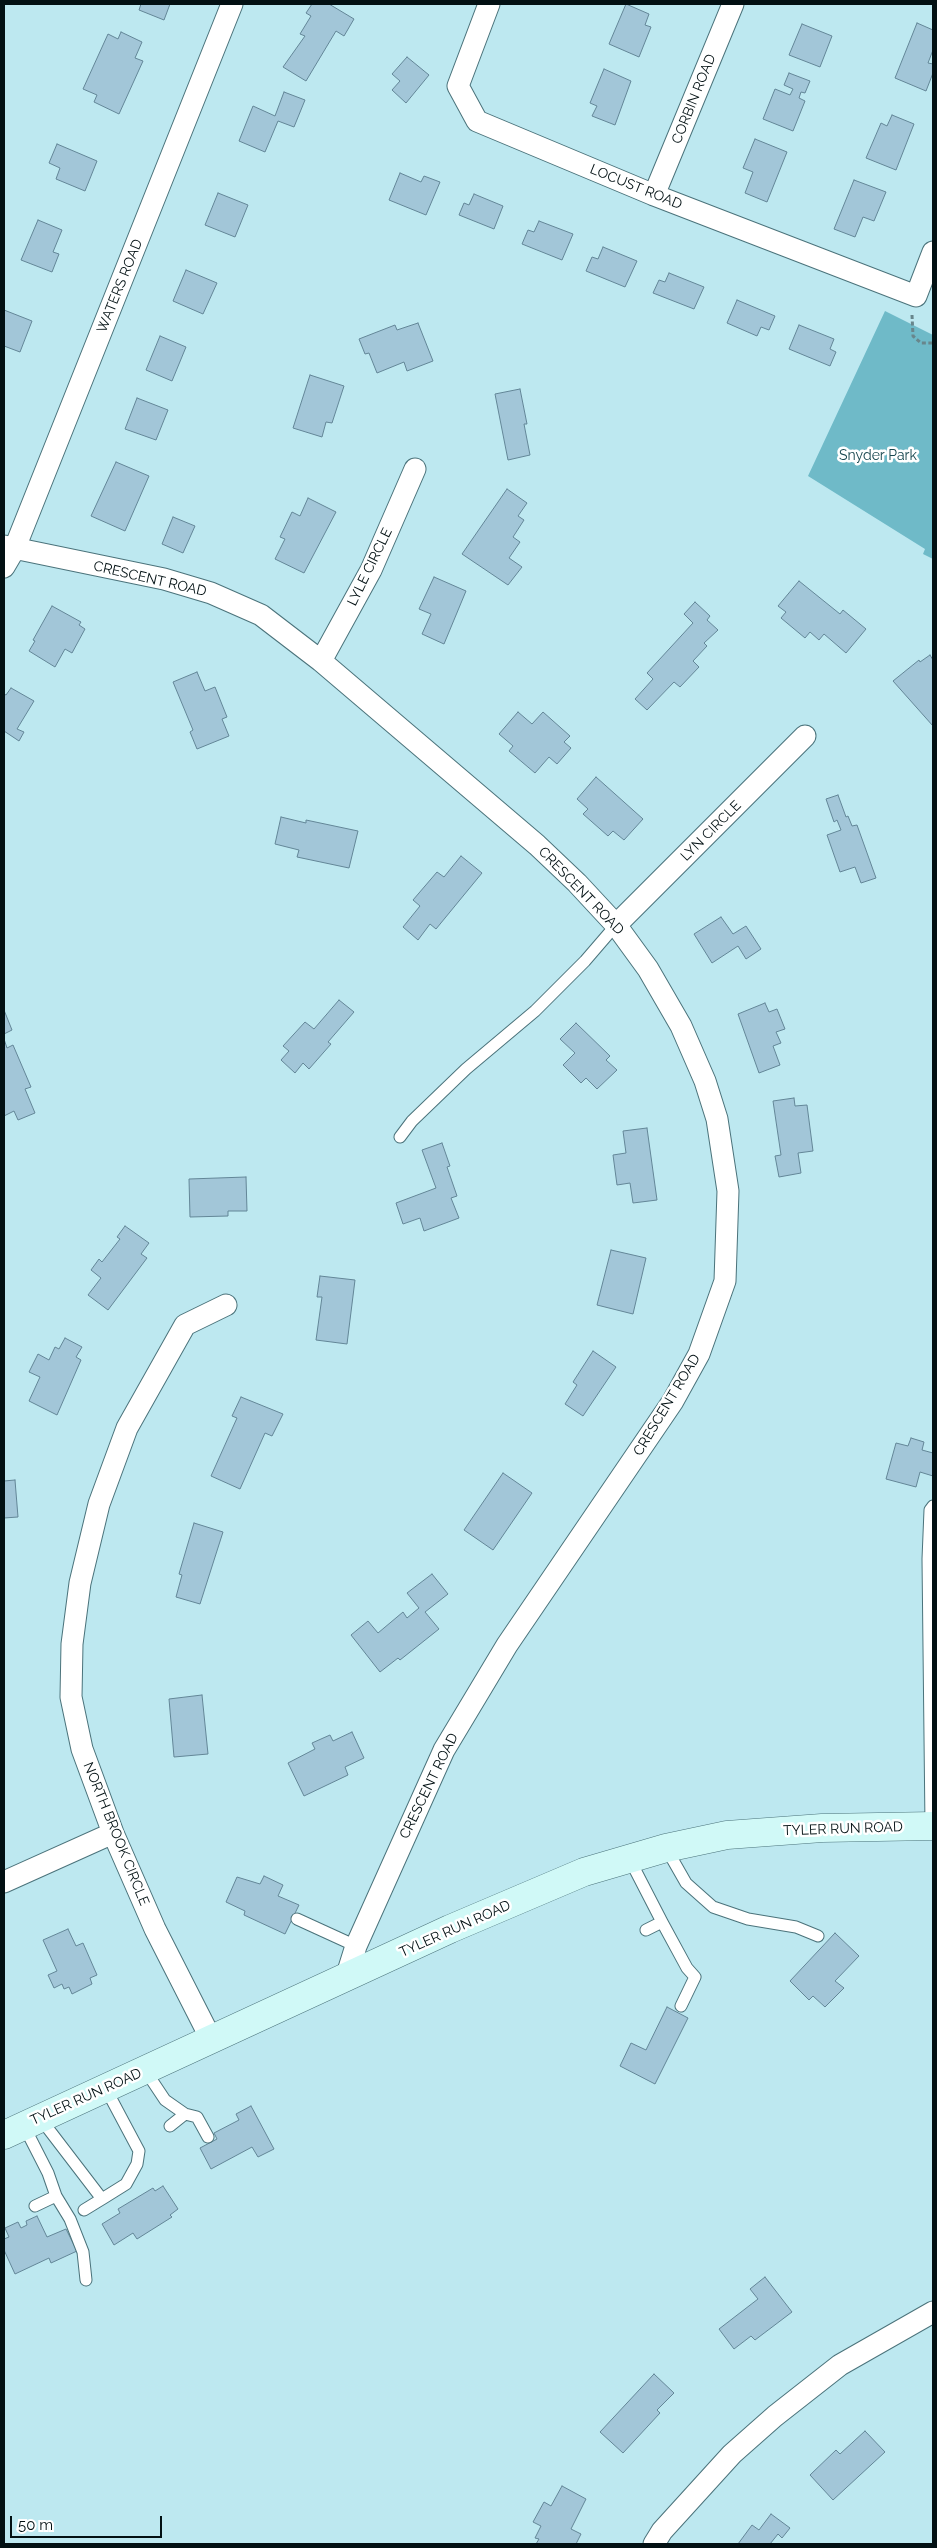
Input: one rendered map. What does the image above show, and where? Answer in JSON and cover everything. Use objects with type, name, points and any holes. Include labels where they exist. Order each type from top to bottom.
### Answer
[{"type":"street","name":"WATERS ROAD","points":[[7,554],[232,4]]},
{"type":"street","name":"LOCUST ROAD","points":[[489,4],[458,86],[478,121],[654,195],[916,296]]},
{"type":"street","name":"CORBIN ROAD","points":[[654,195],[733,4]]},
{"type":"street","points":[[916,296],[933,252]]},
{"type":"street","name":"LYLE CIRCLE","points":[[321,662],[371,570],[415,469]]},
{"type":"street","name":"CRESCENT ROAD","points":[[7,554],[164,580],[211,593],[261,615],[321,662],[537,845],[577,883],[616,925],[648,969],[681,1026],[712,1104],[724,1156],[728,1191],[725,1281],[699,1354],[673,1401],[507,1645],[444,1750],[356,1946],[346,1978]]},
{"type":"street","name":"LYN CIRCLE","points":[[616,925],[805,736]]},
{"type":"street","name":"NORTH BROOK CIRCLE","points":[[211,2039],[155,1929],[112,1833],[82,1749],[71,1697],[72,1644],[80,1583],[99,1504],[127,1428],[185,1325],[226,1305]]},
{"type":"street","name":"TYLER RUN ROAD","points":[[23,2126],[450,1930],[584,1872],[666,1848],[727,1835],[822,1828],[932,1826]]},
{"type":"street","points":[[4,1882],[112,1833]]},
{"type":"street","points":[[654,2544],[662,2531],[732,2454],[775,2416],[840,2365],[933,2312]]},
{"type":"lane","points":[[400,1137],[412,1120],[459,1076],[536,1011],[585,961],[616,925]]},
{"type":"lane","points":[[932,1826],[928,1559],[930,1510],[933,1506]]},
{"type":"lane","points":[[666,1848],[686,1883],[712,1907],[748,1919],[796,1927],[818,1936]]},
{"type":"lane","points":[[629,1858],[687,1968],[695,1977],[681,2006]]},
{"type":"lane","points":[[297,1919],[356,1946]]},
{"type":"lane","points":[[646,1930],[662,1922]]},
{"type":"lane","points":[[145,2070],[165,2100],[186,2114],[197,2117],[208,2137]]},
{"type":"lane","points":[[84,2210],[126,2184],[137,2164],[139,2151],[106,2089]]},
{"type":"lane","points":[[170,2126],[186,2114]]},
{"type":"lane","points":[[23,2126],[102,2199]]},
{"type":"lane","points":[[23,2126],[48,2173],[56,2196],[70,2219],[83,2252],[86,2280]]},
{"type":"lane","points":[[35,2206],[56,2196]]},
{"type":"path","points":[[916,296],[911,322],[913,336],[921,343],[933,343]]},
{"type":"green space","name":"Snyder Park","points":[[885,311],[933,335],[933,559],[923,554],[925,549],[808,476]]},
{"type":"building","points":[[141,4],[170,4],[164,20],[139,10]]},
{"type":"building","points":[[312,4],[329,4],[354,19],[344,36],[336,31],[306,81],[283,67],[305,36],[300,34],[311,16],[306,13]]},
{"type":"building","points":[[626,4],[649,14],[645,25],[651,27],[639,57],[609,44]]},
{"type":"building","points":[[917,23],[933,30],[933,50],[928,63],[933,64],[933,73],[926,91],[895,78]]},
{"type":"building","points":[[802,24],[832,36],[820,67],[789,55]]},
{"type":"building","points":[[121,32],[142,42],[135,58],[143,61],[119,114],[94,102],[97,95],[83,89],[108,34],[118,39]]},
{"type":"building","points":[[407,57],[429,75],[406,103],[392,90],[400,81],[392,74]]},
{"type":"building","points":[[604,69],[631,81],[615,125],[592,116],[597,106],[590,103]]},
{"type":"building","points":[[789,73],[810,81],[805,93],[801,92],[799,98],[805,101],[793,131],[763,119],[775,89],[790,95],[793,89],[784,85]]},
{"type":"building","points":[[284,92],[305,100],[294,127],[278,121],[265,152],[239,141],[253,106],[275,116]]},
{"type":"building","points":[[892,115],[914,124],[896,170],[866,158],[881,123],[887,126]]},
{"type":"building","points":[[755,139],[787,152],[767,202],[745,193],[753,172],[743,168]]},
{"type":"building","points":[[57,144],[97,161],[85,191],[56,179],[60,168],[49,163]]},
{"type":"building","points":[[400,173],[421,182],[424,176],[440,182],[426,215],[389,200]]},
{"type":"building","points":[[854,180],[886,192],[874,221],[863,217],[855,237],[834,229]]},
{"type":"building","points":[[218,193],[248,205],[235,237],[205,225]]},
{"type":"building","points":[[474,194],[503,206],[494,229],[459,215],[464,203],[469,205]]},
{"type":"building","points":[[38,220],[62,230],[53,252],[59,254],[52,272],[21,260]]},
{"type":"building","points":[[539,221],[573,234],[562,260],[522,244],[528,230],[534,232]]},
{"type":"building","points":[[603,247],[637,261],[625,287],[586,271],[592,257],[598,259]]},
{"type":"building","points":[[186,270],[217,283],[203,314],[173,301]]},
{"type":"building","points":[[669,273],[704,287],[694,309],[653,293],[659,280],[665,282]]},
{"type":"building","points":[[737,300],[775,316],[769,330],[761,327],[757,336],[727,323]]},
{"type":"building","points":[[4,310],[32,321],[20,352],[4,346]]},
{"type":"building","points":[[418,323],[433,361],[407,371],[404,362],[377,373],[369,353],[365,354],[359,339],[395,325],[397,330]]},
{"type":"building","points":[[799,325],[834,339],[830,349],[836,352],[830,366],[789,349]]},
{"type":"building","points":[[160,336],[186,347],[172,381],[146,370]]},
{"type":"building","points":[[310,375],[344,386],[332,423],[326,422],[322,437],[293,428]]},
{"type":"building","points":[[520,389],[527,424],[524,424],[530,455],[508,460],[495,394]]},
{"type":"building","points":[[137,398],[168,410],[156,440],[125,429]]},
{"type":"building","points":[[116,462],[149,476],[125,531],[91,516]]},
{"type":"building","points":[[507,489],[527,503],[518,516],[524,520],[513,537],[520,542],[509,558],[522,567],[508,585],[462,554]]},
{"type":"building","points":[[308,498],[336,512],[304,573],[275,559],[285,539],[280,537],[292,512],[300,516]]},
{"type":"building","points":[[173,517],[195,526],[183,553],[162,544]]},
{"type":"building","points":[[434,577],[466,591],[444,644],[422,634],[431,614],[419,609]]},
{"type":"building","points":[[799,581],[840,614],[843,610],[866,629],[846,653],[824,634],[819,640],[810,632],[805,638],[781,618],[786,612],[778,606]]},
{"type":"building","points":[[695,602],[710,616],[707,620],[718,630],[704,643],[707,646],[693,661],[699,667],[680,687],[674,682],[647,710],[635,699],[653,679],[647,673],[693,623],[684,614]]},
{"type":"building","points":[[52,606],[81,622],[79,625],[85,629],[72,653],[65,649],[55,667],[29,651]]},
{"type":"building","points":[[930,655],[933,660],[933,726],[893,681],[919,660],[920,662]]},
{"type":"building","points":[[197,672],[205,691],[215,687],[227,717],[222,719],[229,736],[197,749],[190,732],[193,730],[173,682]]},
{"type":"building","points":[[11,688],[34,701],[17,729],[24,732],[19,741],[4,731],[4,694],[6,695]]},
{"type":"building","points":[[518,712],[532,724],[543,712],[570,736],[564,742],[571,748],[557,764],[549,757],[535,773],[509,751],[513,746],[499,734]]},
{"type":"building","points":[[596,777],[643,819],[624,840],[613,831],[608,836],[583,814],[588,809],[577,799]]},
{"type":"building","points":[[838,795],[846,817],[848,816],[852,826],[857,825],[876,878],[861,883],[855,867],[840,872],[827,835],[841,830],[837,820],[834,822],[826,799]]},
{"type":"building","points":[[281,817],[306,823],[306,820],[358,831],[349,868],[297,857],[299,850],[275,844]]},
{"type":"building","points":[[461,856],[482,873],[436,929],[430,924],[418,940],[403,927],[420,906],[413,900],[437,872],[444,877]]},
{"type":"building","points":[[721,917],[733,934],[746,926],[761,949],[746,959],[738,946],[712,963],[694,934]]},
{"type":"building","points":[[339,1000],[354,1012],[328,1042],[331,1044],[309,1069],[303,1063],[295,1073],[281,1060],[289,1051],[283,1046],[305,1022],[314,1029]]},
{"type":"building","points":[[765,1003],[769,1012],[777,1009],[785,1029],[776,1032],[781,1043],[773,1046],[780,1065],[759,1073],[738,1014]]},
{"type":"building","points":[[4,1010],[12,1030],[4,1034]]},
{"type":"building","points":[[576,1023],[610,1056],[606,1060],[617,1070],[597,1089],[586,1078],[581,1083],[563,1065],[575,1053],[560,1039]]},
{"type":"building","points":[[4,1039],[7,1048],[13,1045],[31,1087],[25,1089],[35,1113],[18,1120],[14,1111],[4,1116]]},
{"type":"building","points":[[794,1098],[795,1106],[807,1105],[813,1151],[798,1153],[801,1173],[779,1177],[775,1156],[781,1155],[773,1101]]},
{"type":"building","points":[[647,1128],[657,1200],[633,1203],[630,1183],[617,1185],[613,1155],[626,1153],[623,1131]]},
{"type":"building","points":[[442,1143],[450,1166],[447,1167],[457,1196],[451,1198],[459,1218],[424,1231],[420,1218],[403,1224],[396,1203],[436,1188],[422,1150]]},
{"type":"building","points":[[246,1177],[247,1211],[228,1211],[228,1216],[190,1217],[189,1179]]},
{"type":"building","points":[[125,1226],[149,1243],[141,1254],[147,1258],[108,1310],[88,1295],[101,1278],[91,1270],[99,1259],[102,1262],[120,1239],[117,1237]]},
{"type":"building","points":[[611,1250],[646,1258],[633,1314],[597,1305]]},
{"type":"building","points":[[320,1276],[355,1280],[347,1344],[316,1340],[322,1297],[317,1297]]},
{"type":"building","points":[[65,1338],[82,1347],[76,1357],[81,1360],[57,1415],[29,1401],[40,1377],[29,1372],[38,1354],[49,1360],[55,1347],[59,1349]]},
{"type":"building","points":[[593,1351],[616,1367],[583,1416],[565,1404],[577,1385],[573,1382]]},
{"type":"building","points":[[241,1397],[283,1414],[272,1436],[265,1433],[240,1489],[211,1476],[237,1418],[232,1416]]},
{"type":"building","points":[[911,1438],[924,1442],[922,1450],[933,1453],[933,1476],[920,1472],[916,1487],[886,1479],[896,1443],[908,1446]]},
{"type":"building","points":[[503,1473],[532,1493],[493,1550],[464,1530]]},
{"type":"building","points":[[15,1480],[18,1517],[4,1518],[4,1481]]},
{"type":"building","points":[[194,1523],[223,1532],[200,1604],[176,1597],[182,1575],[179,1574]]},
{"type":"building","points":[[432,1574],[448,1594],[425,1612],[439,1629],[400,1660],[398,1658],[380,1672],[351,1635],[368,1621],[378,1633],[403,1612],[407,1618],[419,1608],[407,1593]]},
{"type":"building","points":[[202,1695],[208,1754],[174,1757],[169,1699]]},
{"type":"building","points":[[352,1732],[364,1758],[345,1767],[348,1775],[304,1796],[288,1763],[315,1749],[312,1743],[330,1735],[333,1741]]},
{"type":"building","points":[[264,1876],[283,1885],[278,1896],[299,1905],[285,1934],[244,1915],[245,1911],[226,1902],[237,1877],[260,1884]]},
{"type":"building","points":[[68,1929],[76,1946],[83,1943],[97,1975],[90,1978],[92,1984],[72,1994],[69,1987],[64,1989],[62,1984],[54,1988],[48,1975],[57,1971],[43,1940]]},
{"type":"building","points":[[835,1933],[859,1956],[835,1981],[844,1988],[825,2007],[813,1996],[809,2000],[790,1981]]},
{"type":"building","points":[[667,2007],[688,2018],[655,2084],[620,2066],[631,2043],[646,2050]]},
{"type":"building","points":[[251,2106],[274,2149],[258,2157],[252,2147],[211,2169],[200,2148],[217,2139],[214,2133],[239,2120],[236,2114]]},
{"type":"building","points":[[163,2186],[178,2209],[170,2215],[172,2217],[137,2239],[133,2233],[114,2245],[102,2224],[120,2213],[118,2209],[153,2188],[155,2191]]},
{"type":"building","points":[[37,2216],[47,2237],[66,2229],[77,2251],[51,2263],[49,2258],[15,2274],[4,2250],[4,2239],[9,2237],[5,2228],[18,2222],[21,2228],[27,2225],[26,2221]]},
{"type":"building","points":[[765,2277],[792,2312],[755,2340],[751,2336],[734,2349],[719,2329],[758,2299],[750,2289]]},
{"type":"building","points":[[654,2374],[674,2393],[657,2410],[660,2413],[623,2453],[600,2432]]},
{"type":"building","points":[[865,2431],[885,2452],[833,2500],[810,2475],[836,2450],[840,2454]]},
{"type":"building","points":[[562,2486],[586,2499],[571,2529],[581,2534],[576,2544],[536,2544],[539,2539],[535,2538],[541,2526],[533,2522],[544,2502],[551,2506]]},
{"type":"building","points":[[771,2514],[790,2528],[782,2538],[778,2534],[770,2544],[738,2544],[752,2525],[759,2530]]}]
